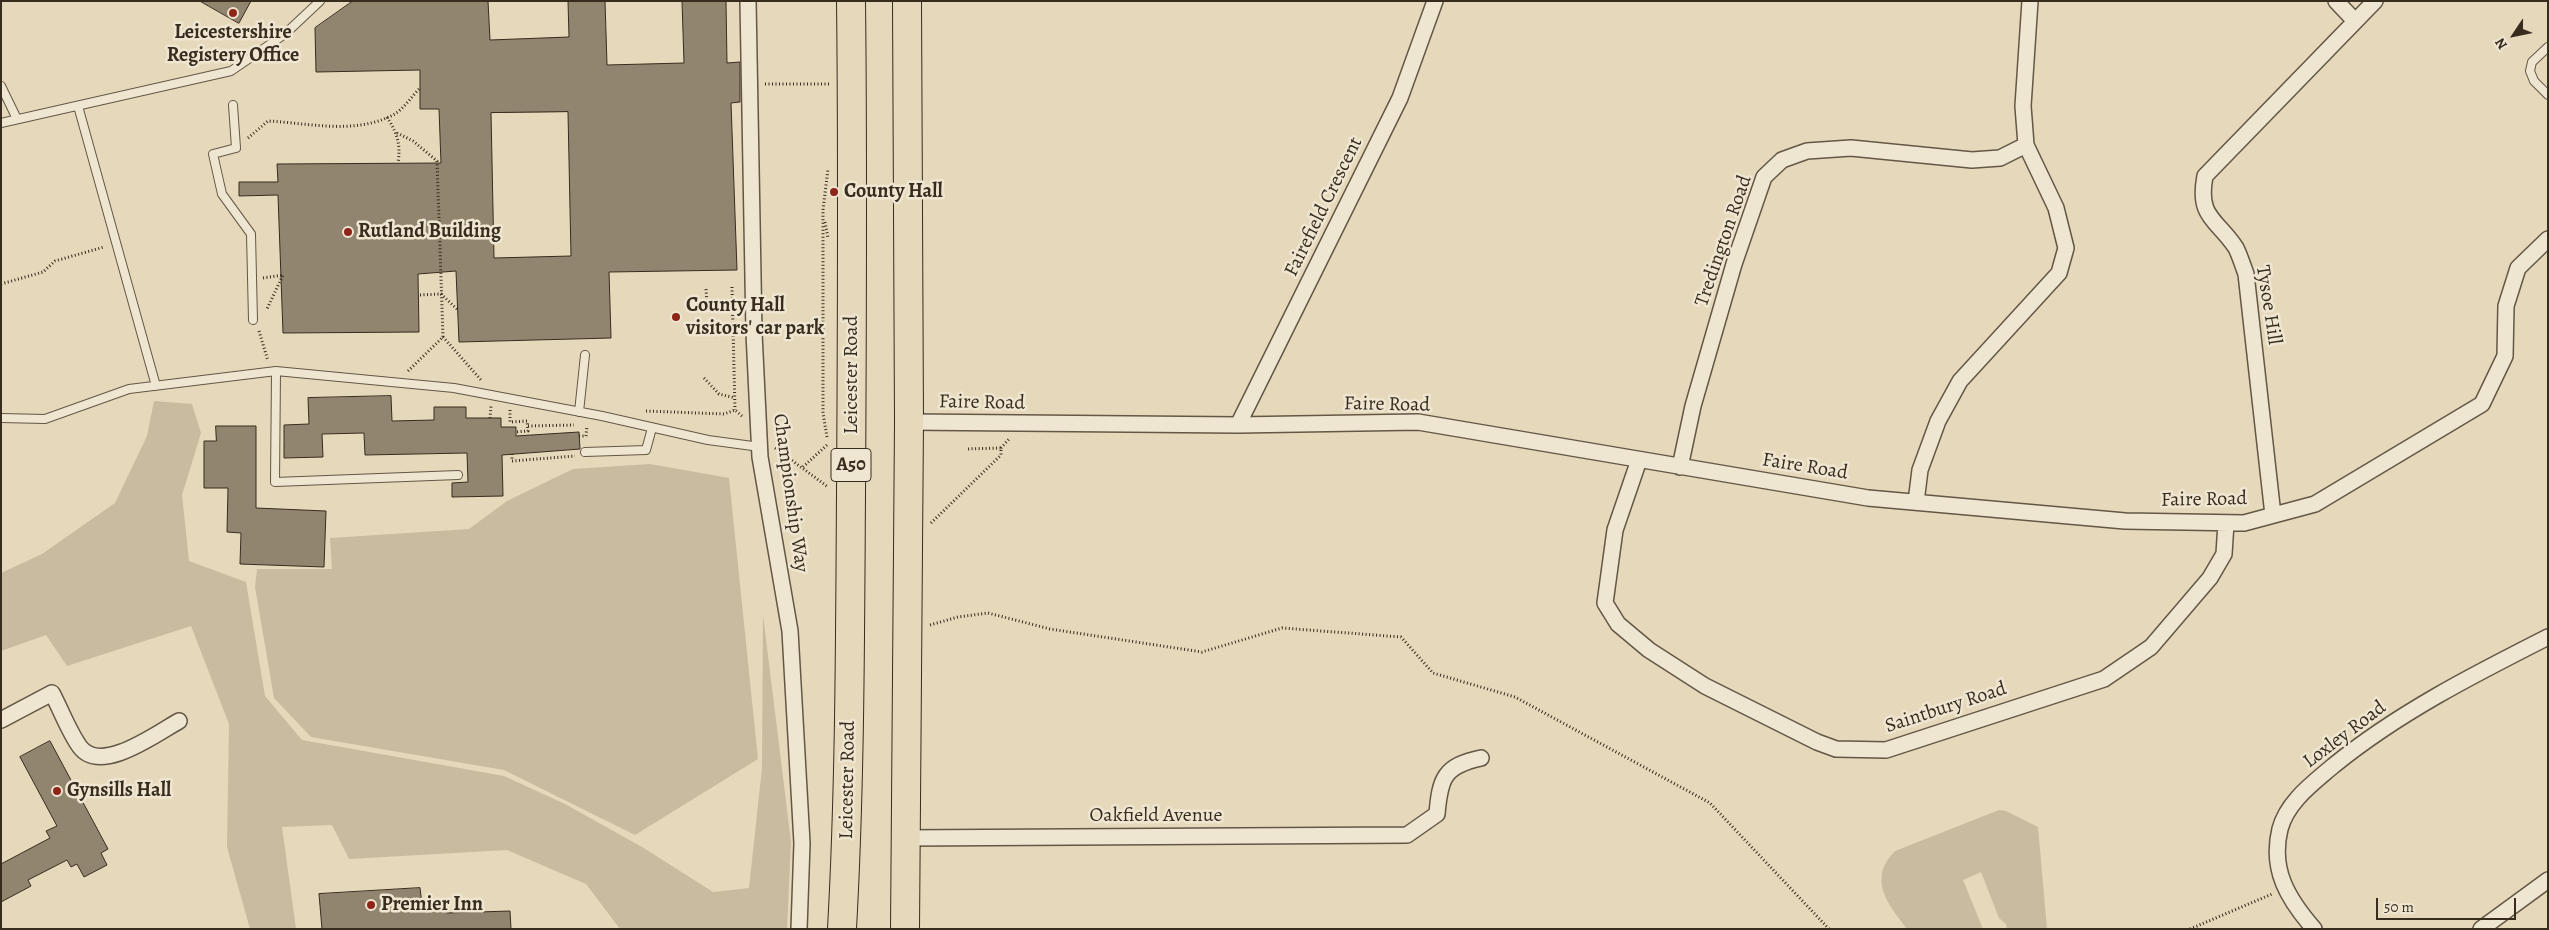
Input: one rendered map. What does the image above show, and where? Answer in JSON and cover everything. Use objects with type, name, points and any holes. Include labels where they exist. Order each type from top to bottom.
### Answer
[{"type":"highway","name":"Leicester Road","points":[[842,929],[848,826],[849,736],[853,156],[851,1]]},
{"type":"highway","points":[[905,929],[909,422],[907,1]]},
{"type":"street","name":"Championship Way","points":[[748,1],[754,333],[759,439],[790,631],[802,843],[798,929]]},
{"type":"street","name":"Fairefield Crescent","points":[[1238,426],[1400,98],[1435,1]]},
{"type":"street","points":[[1916,502],[1920,470],[1938,421],[1960,381],[2059,273],[2066,248],[2056,208],[2026,145],[2023,106],[2030,1]]},
{"type":"street","points":[[2336,1],[2355,21]]},
{"type":"street","name":"Tysoe Hill","points":[[2273,515],[2246,274],[2237,250],[2209,218],[2202,193],[2205,176],[2374,1]]},
{"type":"street","name":"Tredington Road","points":[[1680,467],[1693,406],[1734,264],[1764,177],[1782,160],[1807,151],[1851,148],[1972,160],[2000,158],[2026,145]]},
{"type":"street","name":"Faire Road","points":[[909,422],[1238,426],[1418,422],[1868,498],[2125,521],[2244,523],[2315,504],[2482,404],[2505,356],[2506,306],[2518,268],[2548,239]]},
{"type":"street","name":"Saintbury Road","points":[[1639,460],[1615,530],[1605,603],[1618,624],[1649,650],[1705,686],[1817,742],[1836,749],[1886,750],[2104,679],[2152,647],[2210,578],[2224,554],[2226,523]]},
{"type":"street","name":"Loxley Road","points":[[2314,929],[2293,905],[2284,889],[2277,857],[2280,829],[2292,805],[2303,792],[2369,736],[2431,698],[2548,637]]},
{"type":"street","points":[[1,720],[52,693],[80,747],[89,756],[97,758],[118,754],[179,721]]},
{"type":"street","name":"Oakfield Avenue","points":[[905,838],[1407,834],[1437,814],[1443,781],[1452,767],[1460,762],[1481,758]]},
{"type":"street","points":[[2482,929],[2548,880]]},
{"type":"lane","points":[[1,123],[232,71],[285,34],[320,1]]},
{"type":"lane","points":[[2548,47],[2532,62],[2530,71],[2534,81],[2548,95]]},
{"type":"lane","points":[[1,86],[16,119]]},
{"type":"lane","points":[[233,105],[236,148],[212,154],[222,194],[251,234],[256,323]]},
{"type":"lane","points":[[78,106],[156,386]]},
{"type":"lane","points":[[579,412],[585,355]]},
{"type":"lane","points":[[1,418],[45,419],[129,389],[276,370],[454,388],[579,412],[708,440],[759,439]]},
{"type":"lane","points":[[276,370],[275,482],[458,475]]},
{"type":"lane","points":[[585,452],[646,450],[652,428]]},
{"type":"path","points":[[749,84],[830,84]]},
{"type":"path","points":[[236,148],[268,121],[314,123],[345,128],[387,117],[394,114],[420,88]]},
{"type":"path","points":[[387,117],[397,133],[400,147],[398,163]]},
{"type":"path","points":[[397,133],[413,141],[437,161],[443,337],[466,362]]},
{"type":"path","points":[[1,284],[43,272],[55,261],[108,246]]},
{"type":"path","points":[[263,278],[283,275],[256,323],[268,360]]},
{"type":"path","points":[[732,287],[735,410],[759,439],[803,467],[834,492]]},
{"type":"path","points":[[704,306],[707,304],[706,289]]},
{"type":"path","points":[[420,295],[441,294],[458,310]]},
{"type":"path","points":[[397,382],[443,337]]},
{"type":"path","points":[[704,378],[719,394],[735,398]]},
{"type":"path","points":[[641,411],[724,414],[735,410]]},
{"type":"path","points":[[510,422],[527,421],[528,430],[516,432]]},
{"type":"path","points":[[512,454],[512,461],[582,455],[585,452],[587,425],[528,426]]},
{"type":"path","points":[[579,436],[586,436]]},
{"type":"path","points":[[803,467],[828,444]]},
{"type":"path","points":[[930,533],[930,524],[1001,455],[1001,448],[966,449]]},
{"type":"path","points":[[930,625],[958,617],[988,613],[1050,629],[1202,652],[1282,628],[1401,637],[1433,673],[1515,697],[1710,803],[1829,929]]},
{"type":"path","points":[[930,616],[930,635]]},
{"type":"path","points":[[2190,929],[2284,889]]},
{"type":"shaded area","points":[[154,401],[192,404],[201,433],[182,495],[189,561],[246,582],[265,696],[302,740],[504,776],[565,804],[642,847],[713,892],[749,888],[762,768],[763,615],[791,842],[787,929],[620,929],[586,884],[507,850],[349,859],[332,825],[282,827],[296,929],[250,929],[227,847],[229,724],[191,626],[67,666],[46,635],[1,651],[1,573],[42,554],[115,503],[147,436]]},
{"type":"shaded area","points":[[650,464],[729,478],[758,759],[635,835],[504,770],[311,737],[274,698],[255,587],[257,569],[332,569],[330,538],[469,529],[507,501],[573,469]]},
{"type":"shaded area","points":[[1999,810],[2006,811],[2038,827],[2047,929],[2007,929],[2006,924],[1999,918],[1981,872],[1963,880],[1983,929],[1907,929],[1887,901],[1883,891],[1882,871],[1887,861],[1895,851]]},
{"type":"building","name":"Leicestershire Registery Office","points":[[200,1],[251,1],[239,23]]},
{"type":"building","points":[[353,1],[488,1],[490,40],[569,37],[568,1],[605,1],[607,65],[684,63],[682,1],[726,1],[727,63],[740,62],[740,102],[731,103],[737,270],[609,272],[611,338],[459,342],[456,271],[418,274],[419,332],[283,333],[278,195],[239,196],[239,182],[278,182],[277,164],[441,163],[439,109],[420,109],[420,70],[316,72],[315,28]],"holes":[[[568,112],[571,256],[494,258],[491,113]]]},
{"type":"building","points":[[391,396],[392,421],[434,420],[434,407],[466,407],[466,418],[501,418],[501,427],[516,427],[516,436],[579,432],[580,449],[502,455],[503,496],[452,497],[452,483],[468,482],[467,453],[365,455],[364,433],[322,434],[323,457],[284,458],[284,425],[309,424],[308,398]]},
{"type":"building","points":[[216,426],[256,426],[256,508],[326,511],[324,567],[240,564],[241,533],[227,532],[228,488],[204,488],[204,441],[216,441]]},
{"type":"building","name":"Gynsills Hall","points":[[50,741],[108,849],[101,853],[107,865],[84,877],[77,864],[71,867],[67,860],[28,880],[31,886],[1,902],[1,864],[50,838],[46,831],[57,826],[20,757]]},
{"type":"building","name":"Premier Inn","points":[[420,888],[422,904],[447,903],[447,913],[510,911],[511,929],[322,929],[319,894]]},
{"type":"place","name":"Leicestershire Registery Office","points":[[233,13]]},
{"type":"place","name":"County Hall","points":[[834,192]]},
{"type":"place","name":"Rutland Building","points":[[348,232]]},
{"type":"place","name":"County Hall visitors' car park","points":[[676,317]]},
{"type":"place","name":"Gynsills Hall","points":[[57,791]]},
{"type":"place","name":"Premier Inn","points":[[371,905]]}]
